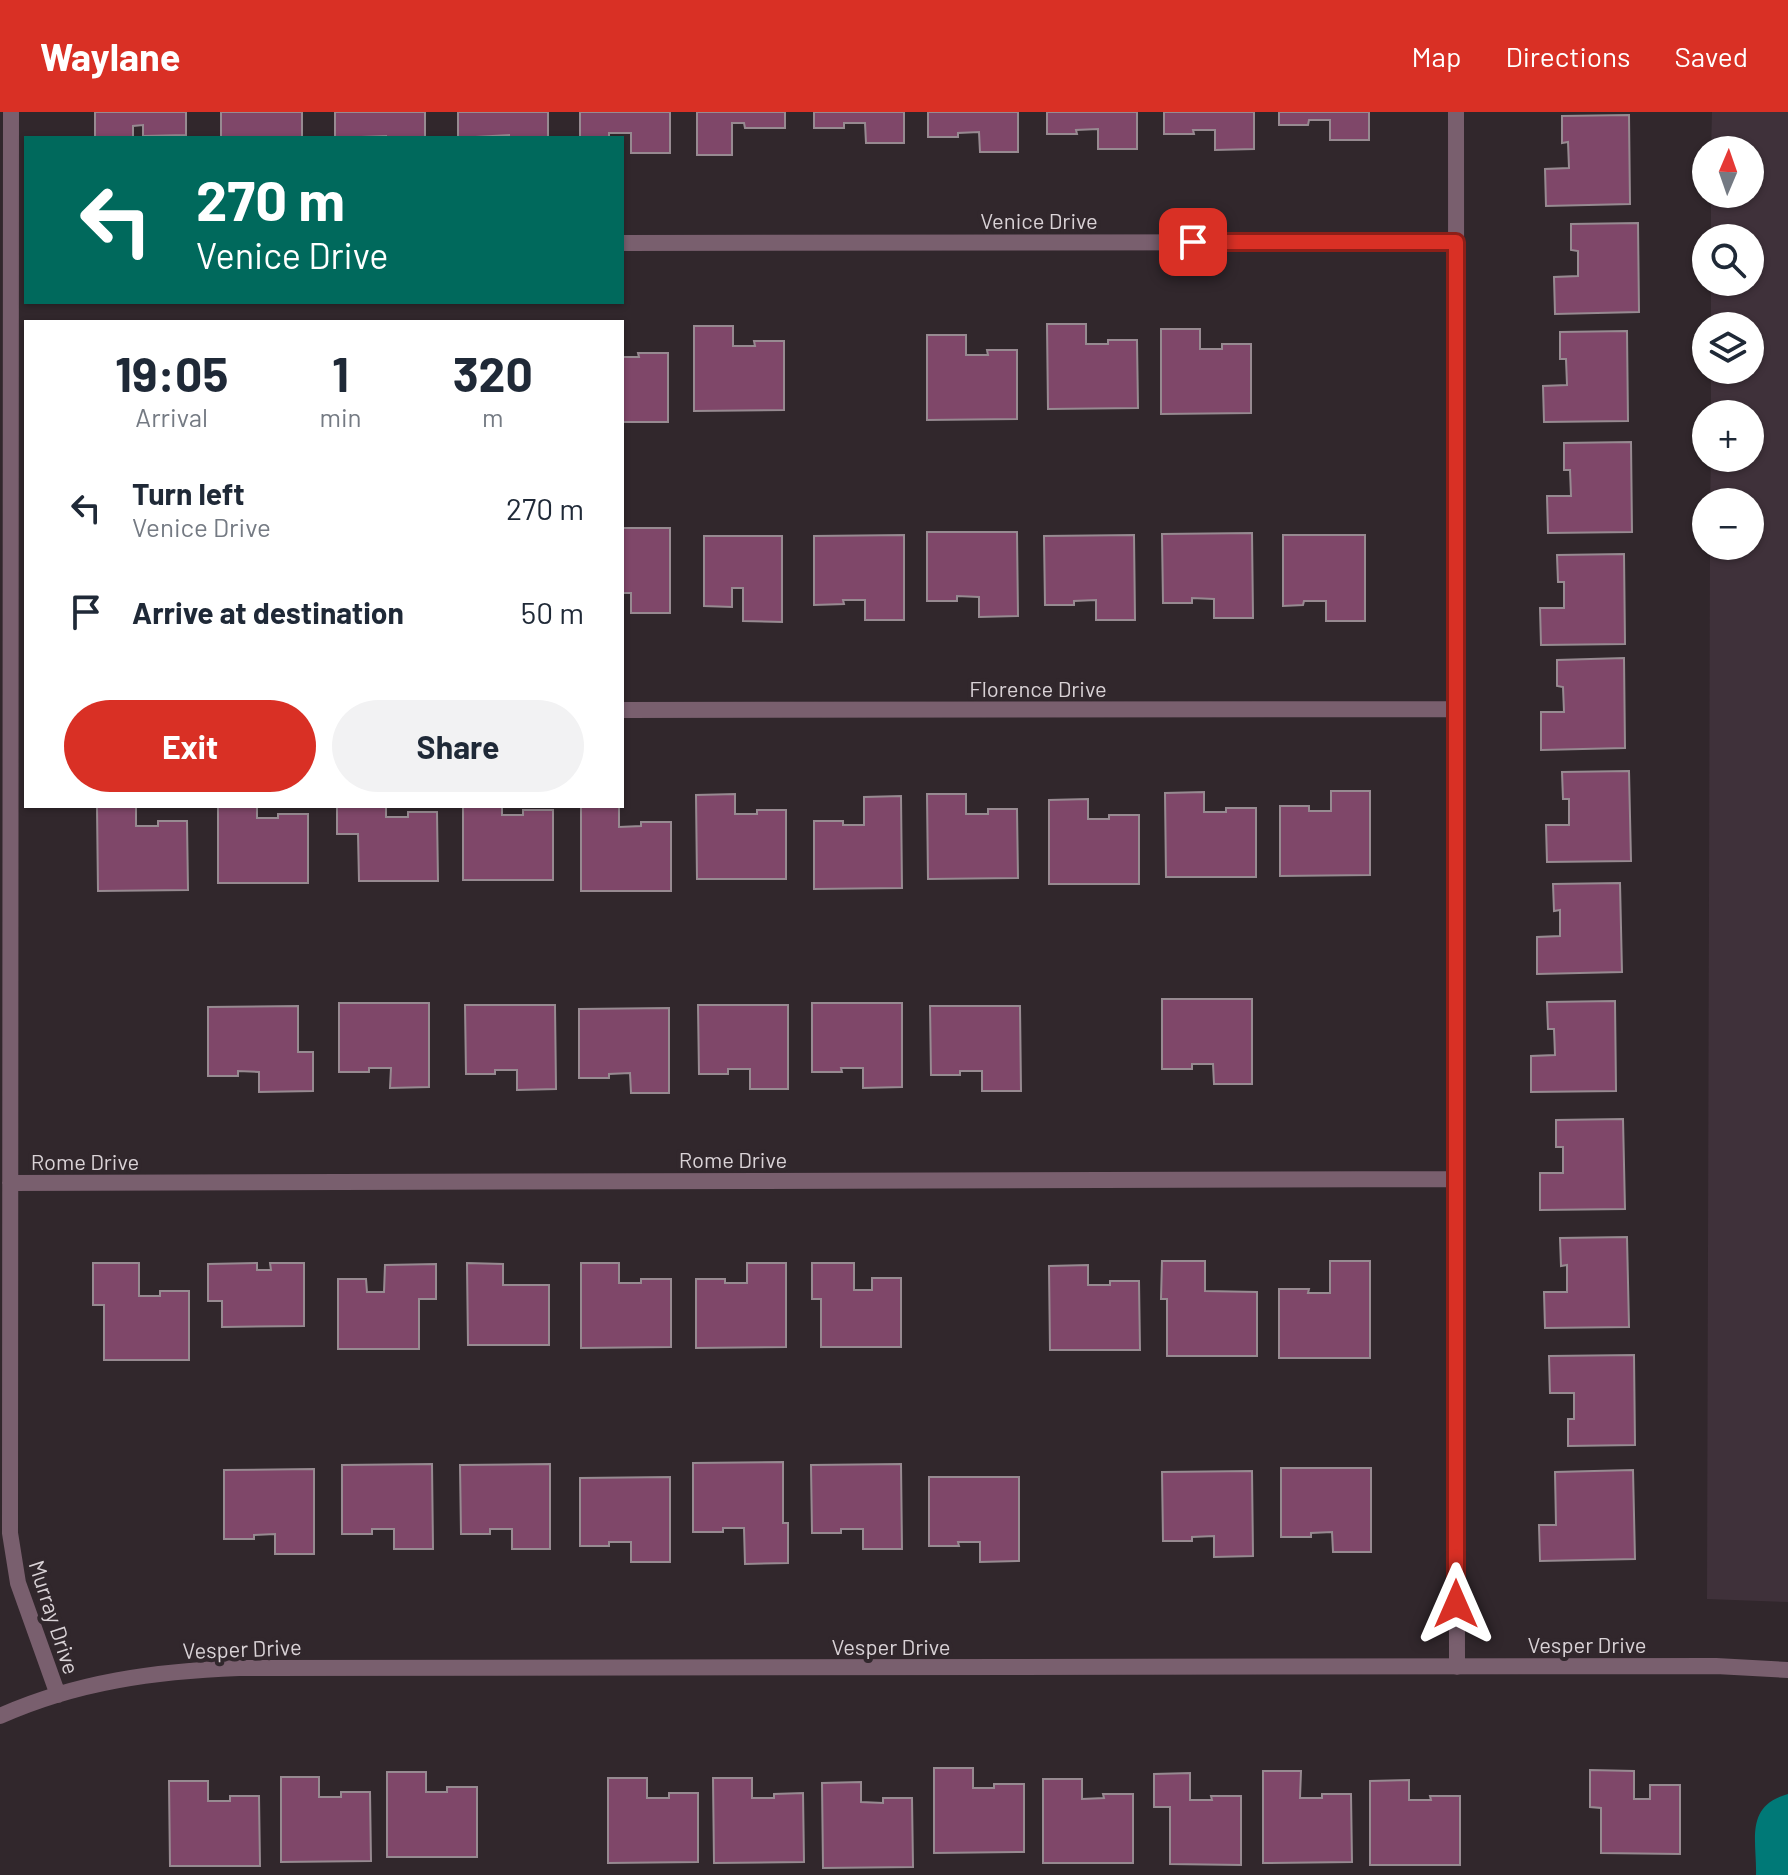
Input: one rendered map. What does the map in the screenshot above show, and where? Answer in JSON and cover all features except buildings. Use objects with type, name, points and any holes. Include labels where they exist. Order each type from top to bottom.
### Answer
[{"type":"street","name":"Murray Drive","points":[[11,112],[19,243],[19,711],[10,1183],[10,1533],[18,1583],[58,1695]]},
{"type":"street","points":[[1456,112],[1457,1667]]},
{"type":"street","name":"Venice Drive","points":[[624,243],[1456,242]]},
{"type":"street","name":"Florence Drive","points":[[624,710],[1454,709]]},
{"type":"street","name":"Rome Drive","points":[[10,1183],[1455,1179]]},
{"type":"street","name":"Vesper Drive","points":[[0,1716],[58,1695],[136,1676],[239,1668],[1716,1666],[1788,1670]]},
{"type":"shaded area","points":[[1712,112],[1788,112],[1788,1602],[1707,1599],[1710,560],[1764,560],[1764,488],[1710,488],[1711,472],[1764,472],[1764,400],[1711,400],[1711,384],[1764,384],[1764,312],[1711,312],[1711,296],[1764,296],[1764,224],[1711,224],[1711,208],[1764,208],[1764,136],[1711,136]]},
{"type":"water","points":[[1788,1794],[1788,1875],[1756,1875],[1755,1838],[1759,1816],[1774,1800]]},
{"type":"route","points":[[1193,242],[1456,242],[1456,1604]]}]
